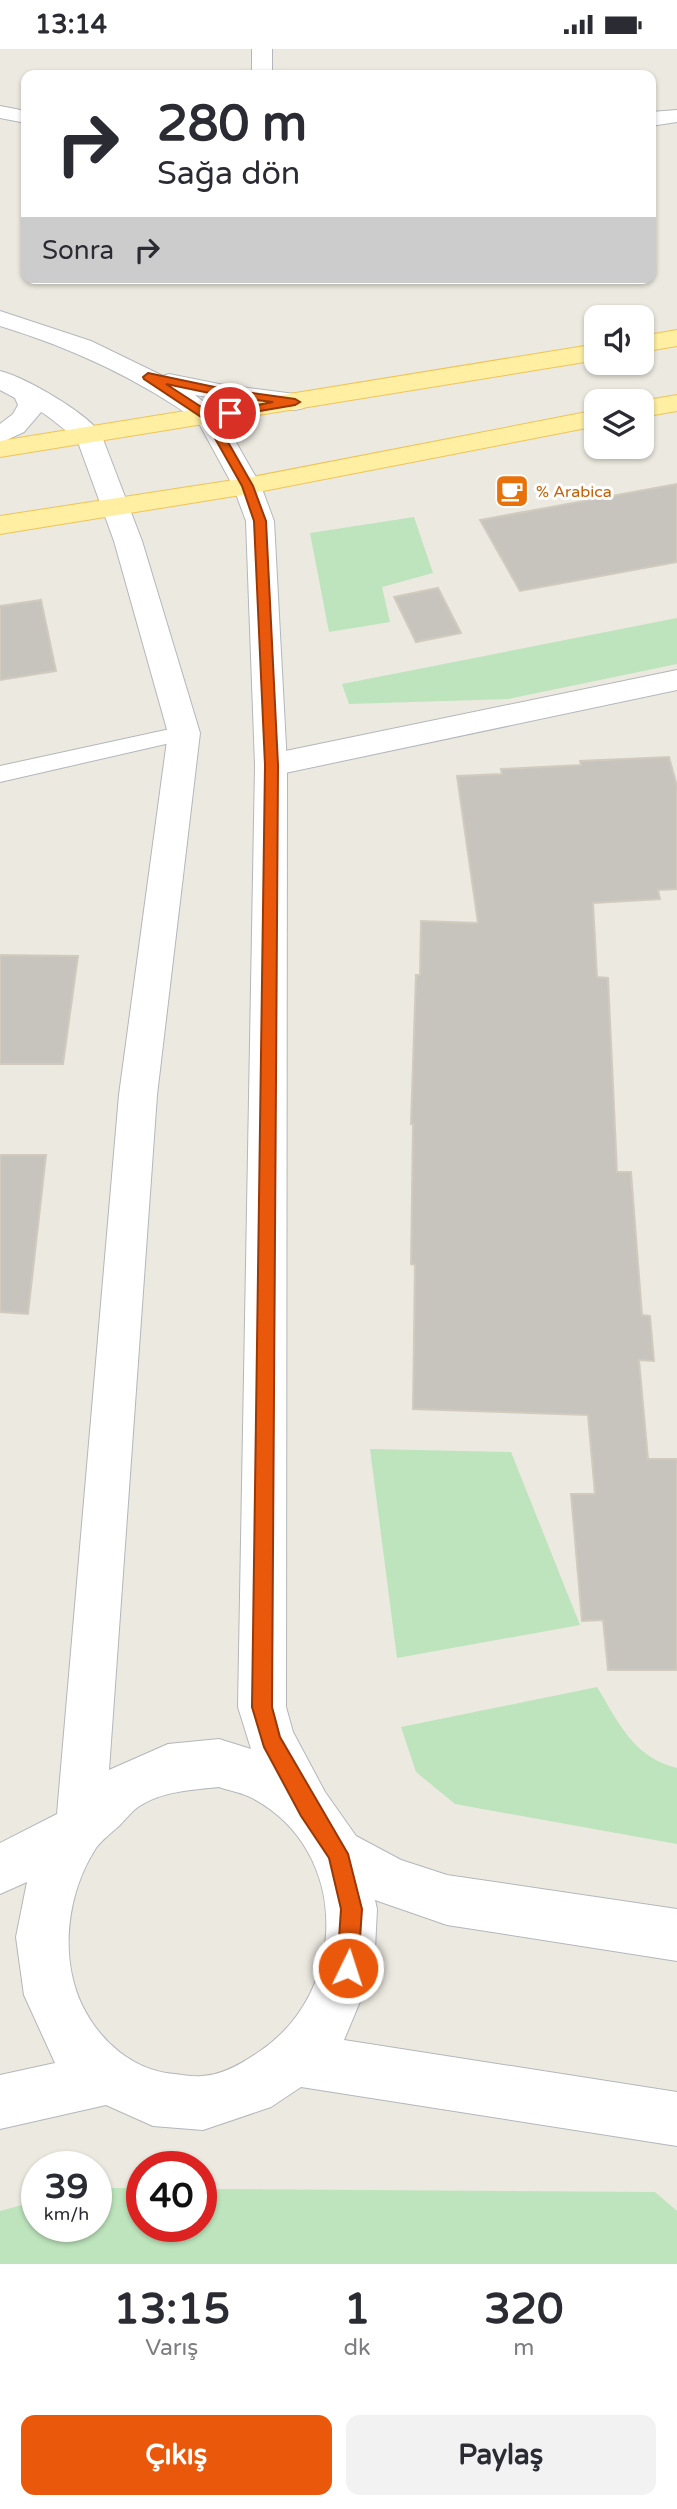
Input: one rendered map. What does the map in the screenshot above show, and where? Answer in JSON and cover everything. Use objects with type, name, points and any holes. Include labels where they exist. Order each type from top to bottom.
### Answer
[{"type":"main road","points":[[654,342],[677,338]]},
{"type":"main road","points":[[0,449],[584,354]]},
{"type":"main road","points":[[654,407],[677,403]]},
{"type":"main road","points":[[0,525],[247,486],[584,421]]},
{"type":"street","points":[[262,49],[262,70]]},
{"type":"street","points":[[0,112],[21,116]]},
{"type":"street","points":[[656,118],[677,116]]},
{"type":"street","points":[[0,317],[124,362],[208,417],[247,486],[260,521],[271,765],[262,1707],[271,1740],[308,1808],[338,1854],[352,1909],[348,1968],[328,2018],[295,2059],[252,2088],[203,2103],[153,2099],[108,2078],[72,2042],[50,1995],[42,1937],[52,1879],[80,1829],[120,1790],[168,1768],[193,1765],[219,1763],[267,1778],[308,1808]]},
{"type":"street","points":[[148,377],[224,393],[295,402]]},
{"type":"street","points":[[0,379],[62,413],[88,434],[128,541],[184,733],[138,1095],[80,1829]]},
{"type":"street","points":[[0,435],[16,428],[26,418],[31,405],[25,391]]},
{"type":"street","points":[[271,765],[677,680]]},
{"type":"street","points":[[0,1869],[80,1829]]},
{"type":"street","points":[[338,1854],[392,1882],[447,1900],[677,1935]]},
{"type":"street","points":[[295,2059],[677,2119]]},
{"type":"street","points":[[0,2102],[108,2078]]},
{"type":"lane","points":[[0,774],[184,733]]},
{"type":"green space","points":[[414,517],[433,573],[382,587],[390,622],[329,632],[310,533]]},
{"type":"green space","points":[[677,618],[677,664],[508,699],[349,704],[342,684]]},
{"type":"green space","points":[[370,1449],[511,1452],[580,1625],[397,1658]]},
{"type":"green space","points":[[597,1687],[620,1725],[638,1747],[662,1763],[677,1768],[677,1844],[455,1804],[416,1772],[401,1727]]},
{"type":"green space","points":[[112,2188],[126,2188],[126,2242],[217,2242],[217,2189],[655,2192],[677,2211],[677,2264],[0,2264],[0,2211],[21,2205],[21,2242],[112,2242]]},
{"type":"building","points":[[677,484],[677,562],[520,591],[480,520]]},
{"type":"building","points":[[438,588],[461,633],[416,642],[394,597]]},
{"type":"building","points":[[41,600],[56,671],[0,680],[0,606]]},
{"type":"building","points":[[669,757],[677,786],[677,889],[658,890],[660,899],[593,903],[597,977],[608,978],[617,1172],[631,1172],[642,1315],[650,1316],[654,1361],[639,1360],[648,1459],[677,1459],[677,1670],[608,1670],[603,1620],[582,1621],[571,1494],[595,1494],[588,1415],[413,1409],[415,1265],[411,1264],[411,1124],[416,975],[420,975],[421,921],[478,923],[457,776],[502,774],[501,769],[581,765],[580,761]]},
{"type":"building","points":[[0,955],[78,956],[63,1064],[0,1064]]},
{"type":"building","points":[[0,1155],[46,1155],[28,1314],[0,1312]]},
{"type":"place","name":"% Arabica","points":[[512,491]]},
{"type":"route","points":[[230,413],[295,402],[224,393],[148,377],[183,397],[208,417],[247,486],[260,521],[271,765],[262,1707],[271,1740],[308,1808],[338,1854],[352,1909],[348,1968]]}]
